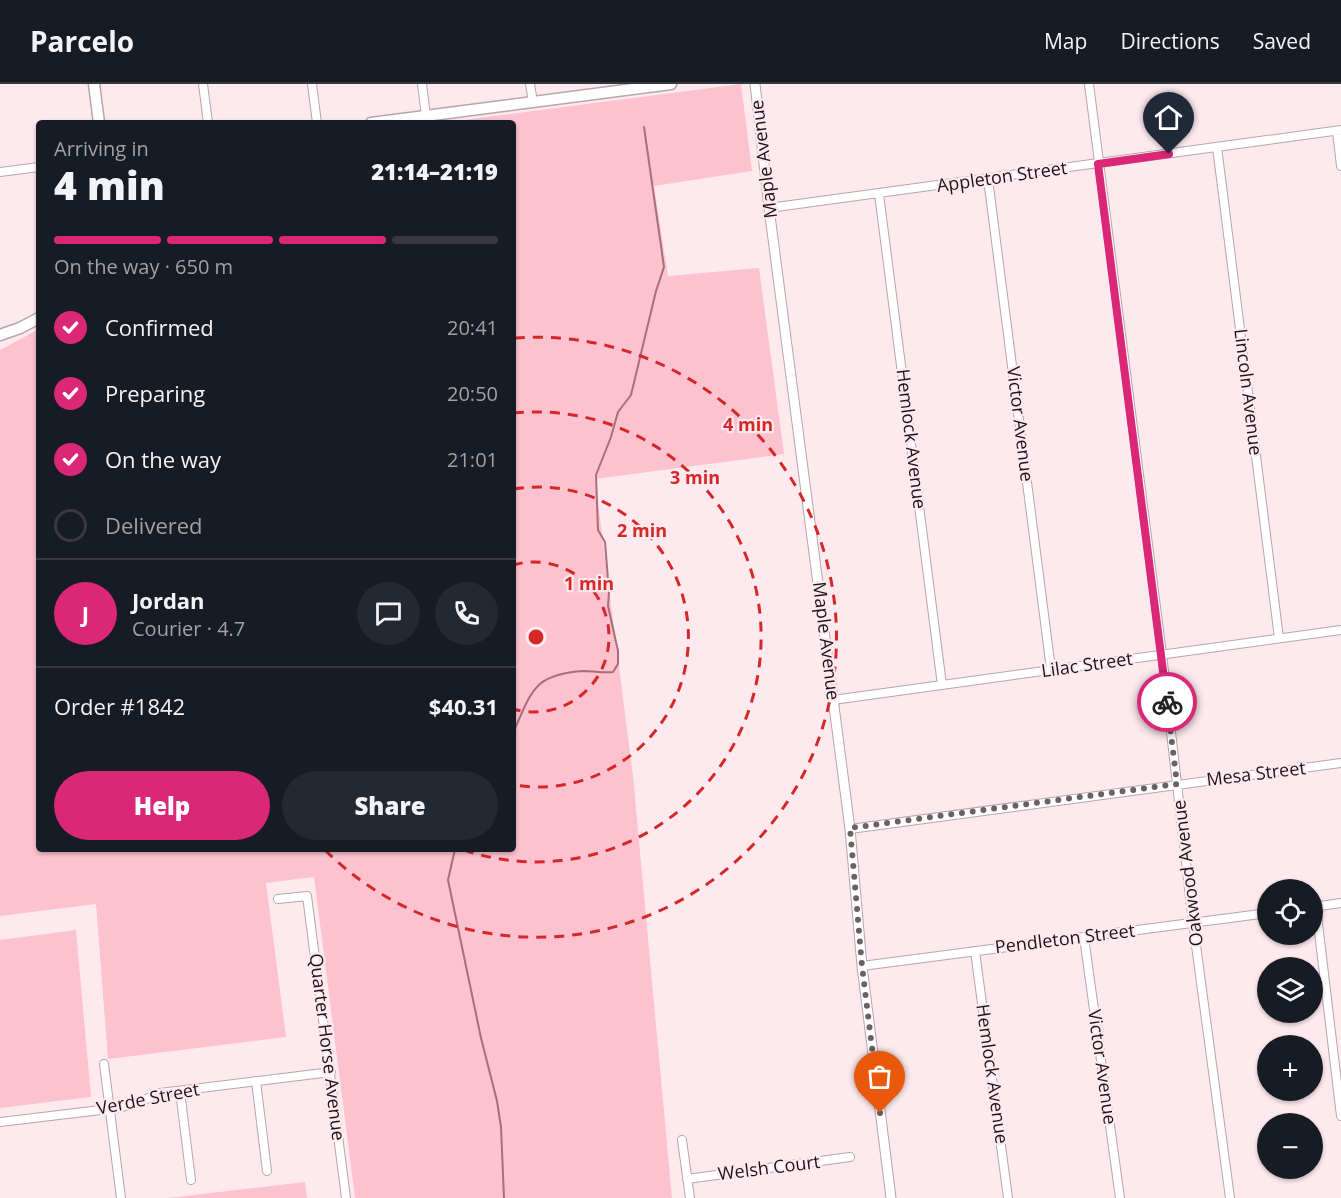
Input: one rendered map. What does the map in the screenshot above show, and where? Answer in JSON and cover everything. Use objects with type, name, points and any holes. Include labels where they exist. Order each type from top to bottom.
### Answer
[{"type":"main road","points":[[94,84],[99,120]]},
{"type":"main road","points":[[394,120],[641,86],[671,84]]},
{"type":"main road","points":[[0,335],[36,320]]},
{"type":"street","points":[[203,84],[208,120]]},
{"type":"street","points":[[312,84],[317,120]]},
{"type":"street","points":[[422,84],[426,116]]},
{"type":"street","points":[[530,84],[533,102]]},
{"type":"street","name":"Maple Avenue","points":[[755,84],[769,208],[850,828],[862,966],[891,1198]]},
{"type":"street","name":"Oakwood Avenue","points":[[1089,84],[1162,654],[1193,923],[1230,1198]]},
{"type":"street","points":[[1339,130],[1341,166]]},
{"type":"street","name":"Appleton Street","points":[[769,208],[1339,130]]},
{"type":"street","name":"Lincoln Avenue","points":[[1217,147],[1279,638]]},
{"type":"street","points":[[0,172],[36,167]]},
{"type":"street","name":"Victor Avenue","points":[[988,179],[1051,669]]},
{"type":"street","name":"Hemlock Avenue","points":[[879,194],[942,685]]},
{"type":"street","name":"Lilac Street","points":[[833,700],[1341,630]]},
{"type":"street","name":"Mesa Street","points":[[850,828],[1341,763]]},
{"type":"street","name":"Quarter Horse Avenue","points":[[278,899],[307,896],[346,1198]]},
{"type":"street","points":[[1323,906],[1341,903]]},
{"type":"street","name":"Pendleton Street","points":[[862,966],[1257,914]]},
{"type":"street","name":"Victor Avenue","points":[[1084,937],[1120,1198]]},
{"type":"street","points":[[1319,945],[1341,1116]]},
{"type":"street","name":"Hemlock Avenue","points":[[975,951],[1008,1198]]},
{"type":"street","points":[[104,1064],[121,1198]]},
{"type":"street","name":"Verde Street","points":[[0,1122],[132,1105],[160,1093],[331,1072]]},
{"type":"street","points":[[256,1081],[267,1171]]},
{"type":"street","points":[[180,1091],[191,1180]]},
{"type":"street","points":[[682,1140],[690,1198]]},
{"type":"street","name":"Welsh Court","points":[[687,1179],[850,1157]]},
{"type":"shaded area","points":[[741,84],[752,171],[654,186],[668,276],[759,268],[784,454],[595,479],[633,776],[672,1198],[355,1198],[314,877],[266,883],[286,1037],[108,1059],[96,904],[0,916],[0,350],[36,331],[36,852],[516,852],[516,120],[464,120]]},
{"type":"shaded area","points":[[76,930],[91,1097],[0,1108],[0,940]]},
{"type":"shaded area","points":[[305,1182],[307,1198],[168,1198]]},
{"type":"waterway","points":[[516,726],[530,696],[544,681],[567,673],[613,672],[618,664],[618,651],[608,606],[605,542],[598,530],[596,475],[618,412],[631,395],[664,267],[644,127]]},
{"type":"waterway","points":[[454,852],[448,880],[481,1038],[497,1101],[501,1127],[504,1198]]},
{"type":"way so far","points":[[880,1113],[862,966],[850,828],[1177,784],[1167,702]]},
{"type":"route","points":[[1167,702],[1098,164],[1169,154]]}]
